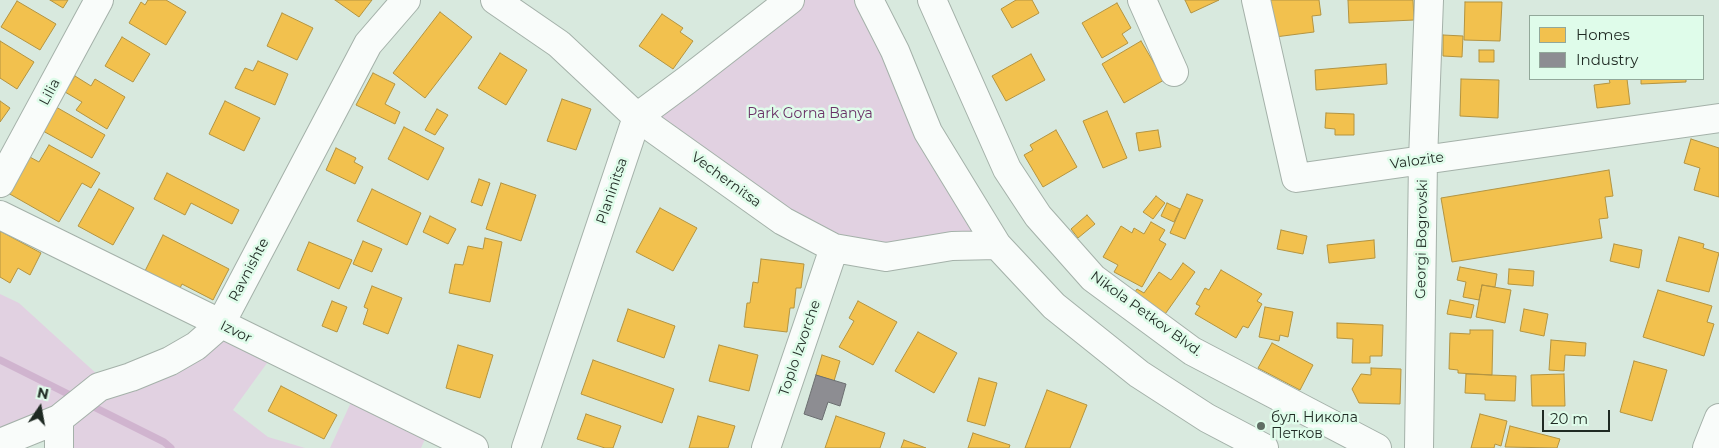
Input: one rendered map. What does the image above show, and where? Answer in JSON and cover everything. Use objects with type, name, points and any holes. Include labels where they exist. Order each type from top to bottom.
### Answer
[{"type":"street","name":"Lilia","points":[[0,183],[100,0]]},
{"type":"street","name":"Ravnishte","points":[[0,443],[59,419],[99,387],[131,377],[170,361],[196,346],[220,324],[368,44],[406,0]]},
{"type":"street","name":"Vechernitsa","points":[[495,0],[558,44],[637,117],[783,221],[834,248],[886,257],[952,246],[996,244]]},
{"type":"street","points":[[637,117],[790,0]]},
{"type":"street","points":[[869,0],[895,51],[928,132],[996,244],[1054,306],[1139,374],[1207,418],[1225,439],[1264,448]]},
{"type":"street","name":"Nikola Petkov Blvd.","points":[[932,0],[1007,169],[1038,216],[1093,278],[1192,351],[1377,448]]},
{"type":"street","points":[[1142,0],[1174,72]]},
{"type":"street","name":"Valozite","points":[[1256,0],[1296,178],[1719,118]]},
{"type":"street","name":"Georgi Bogrovski","points":[[1419,448],[1423,160],[1429,0]]},
{"type":"street","name":"Planinitsa","points":[[526,448],[637,117]]},
{"type":"street","name":"Izvor","points":[[0,215],[474,448]]},
{"type":"street","name":"Toplo Izvorche","points":[[766,448],[834,248]]},
{"type":"street","points":[[1707,448],[1719,418]]},
{"type":"street","points":[[59,419],[59,448]]},
{"type":"green space","name":"Park Gorna Banya","points":[[790,0],[869,0],[997,245],[834,248],[637,117]]},
{"type":"green space","points":[[0,294],[19,303],[99,376],[224,337],[270,359],[233,410],[268,437],[305,448],[69,448],[68,436],[0,431]]},
{"type":"green space","points":[[353,398],[426,437],[421,448],[330,448]]},
{"type":"building: Homes","points":[[50,0],[68,0],[63,8]]},
{"type":"building: Homes","points":[[148,0],[166,0],[186,12],[166,45],[129,23],[141,2],[145,5]]},
{"type":"building: Homes","points":[[335,0],[372,0],[359,17]]},
{"type":"building: Homes","points":[[1016,0],[1032,0],[1039,13],[1012,28],[1001,9]]},
{"type":"building: Homes","points":[[1185,0],[1219,0],[1191,13]]},
{"type":"building: Homes","points":[[1270,0],[1319,0],[1321,15],[1312,16],[1314,32],[1275,37]]},
{"type":"building: Homes","points":[[1348,0],[1413,0],[1414,20],[1349,23]]},
{"type":"building: Homes","points":[[17,1],[56,24],[40,50],[1,27]]},
{"type":"building: Homes","points":[[1465,2],[1502,2],[1500,41],[1464,40]]},
{"type":"building: Homes","points":[[1117,3],[1131,28],[1122,34],[1128,43],[1102,58],[1082,23]]},
{"type":"building: Homes","points":[[440,12],[472,37],[425,98],[393,73]]},
{"type":"building: Homes","points":[[282,13],[313,28],[297,60],[267,46]]},
{"type":"building: Homes","points":[[662,14],[683,28],[680,32],[693,41],[673,69],[639,46]]},
{"type":"building: Homes","points":[[1443,35],[1463,36],[1462,57],[1443,56]]},
{"type":"building: Homes","points":[[122,37],[150,54],[133,82],[105,66]]},
{"type":"building: Homes","points":[[0,41],[34,62],[17,89],[0,78]]},
{"type":"building: Homes","points":[[1141,41],[1164,80],[1124,103],[1102,64]]},
{"type":"building: Homes","points":[[1479,50],[1494,50],[1494,62],[1479,62]]},
{"type":"building: Homes","points":[[500,53],[527,70],[506,105],[478,88]]},
{"type":"building: Homes","points":[[1031,54],[1045,80],[1006,101],[992,76]]},
{"type":"building: Homes","points":[[258,61],[288,74],[275,105],[235,88],[245,68],[253,71]]},
{"type":"building: Homes","points":[[1386,64],[1387,84],[1316,90],[1315,70]]},
{"type":"building: Homes","points":[[373,73],[395,84],[385,104],[400,112],[395,124],[356,105]]},
{"type":"building: Homes","points":[[75,76],[91,86],[95,79],[125,97],[107,129],[76,110],[82,102],[65,92]]},
{"type":"building: Homes","points":[[1461,79],[1499,80],[1498,118],[1460,116]]},
{"type":"building: Homes","points":[[1609,80],[1627,80],[1630,104],[1597,108],[1594,85],[1610,83]]},
{"type":"building: Homes","points":[[1641,80],[1686,80],[1686,82],[1641,84]]},
{"type":"building: Homes","points":[[562,99],[591,109],[576,150],[547,141]]},
{"type":"building: Homes","points":[[0,101],[10,108],[0,122]]},
{"type":"building: Homes","points":[[225,101],[260,118],[244,151],[209,134]]},
{"type":"building: Homes","points":[[56,107],[105,135],[92,158],[43,131]]},
{"type":"building: Homes","points":[[437,109],[448,115],[435,135],[425,130]]},
{"type":"building: Homes","points":[[1107,111],[1127,158],[1103,168],[1083,121]]},
{"type":"building: Homes","points":[[1326,113],[1354,114],[1354,135],[1335,135],[1335,129],[1325,128]]},
{"type":"building: Homes","points":[[404,127],[444,148],[428,180],[388,159]]},
{"type":"building: Homes","points":[[1056,130],[1077,167],[1043,187],[1024,155],[1033,150],[1030,145]]},
{"type":"building: Homes","points":[[1158,130],[1161,147],[1139,151],[1136,133]]},
{"type":"building: Homes","points":[[1691,139],[1719,148],[1719,197],[1694,190],[1700,168],[1684,163]]},
{"type":"building: Homes","points":[[49,145],[100,173],[91,188],[82,183],[59,222],[8,193],[28,156],[39,162]]},
{"type":"building: Homes","points":[[336,148],[356,158],[354,162],[363,167],[355,184],[326,170]]},
{"type":"building: Homes","points":[[1609,170],[1613,196],[1605,197],[1608,218],[1599,219],[1602,238],[1452,262],[1441,198]]},
{"type":"building: Homes","points":[[167,173],[239,210],[232,224],[191,203],[185,215],[154,199]]},
{"type":"building: Homes","points":[[479,179],[490,183],[482,206],[471,202]]},
{"type":"building: Homes","points":[[501,183],[536,195],[521,241],[486,229]]},
{"type":"building: Homes","points":[[99,189],[134,208],[113,245],[78,226]]},
{"type":"building: Homes","points":[[372,189],[421,213],[407,245],[357,221]]},
{"type":"building: Homes","points":[[1187,194],[1203,200],[1185,239],[1170,233]]},
{"type":"building: Homes","points":[[1156,196],[1165,203],[1153,219],[1143,212]]},
{"type":"building: Homes","points":[[1167,203],[1180,209],[1174,222],[1161,216]]},
{"type":"building: Homes","points":[[660,208],[697,228],[673,271],[636,252]]},
{"type":"building: Homes","points":[[1087,215],[1095,224],[1078,238],[1071,229]]},
{"type":"building: Homes","points":[[430,216],[456,229],[448,244],[423,232]]},
{"type":"building: Homes","points":[[1151,222],[1165,230],[1159,240],[1166,244],[1142,287],[1114,272],[1118,265],[1103,257],[1121,226],[1132,233],[1134,228],[1144,234]]},
{"type":"building: Homes","points":[[1281,230],[1307,236],[1303,254],[1277,249]]},
{"type":"building: Homes","points":[[0,231],[41,253],[30,275],[18,268],[10,283],[0,277]]},
{"type":"building: Homes","points":[[163,235],[229,269],[213,300],[182,284],[180,288],[145,271]]},
{"type":"building: Homes","points":[[1679,237],[1704,244],[1703,248],[1719,253],[1709,292],[1666,281]]},
{"type":"building: Homes","points":[[485,238],[502,242],[490,302],[449,293],[455,264],[463,265],[468,246],[483,249]]},
{"type":"building: Homes","points":[[1374,240],[1375,258],[1329,263],[1327,245]]},
{"type":"building: Homes","points":[[363,241],[382,249],[372,272],[353,264]]},
{"type":"building: Homes","points":[[309,242],[352,260],[339,289],[297,270]]},
{"type":"building: Homes","points":[[1614,244],[1642,250],[1639,268],[1610,261]]},
{"type":"building: Homes","points":[[761,259],[804,264],[801,288],[796,288],[794,308],[790,308],[787,332],[744,327],[747,303],[750,303],[753,282],[758,283]]},
{"type":"building: Homes","points":[[1183,263],[1195,272],[1163,317],[1133,295],[1137,289],[1144,293],[1159,272],[1171,280]]},
{"type":"building: Homes","points":[[1460,267],[1497,274],[1495,287],[1482,285],[1479,300],[1463,297],[1466,282],[1457,280]]},
{"type":"building: Homes","points":[[1509,269],[1534,271],[1533,286],[1508,284]]},
{"type":"building: Homes","points":[[1221,270],[1262,294],[1257,301],[1262,304],[1248,328],[1243,326],[1236,338],[1195,314],[1200,306],[1196,304],[1205,288],[1209,290]]},
{"type":"building: Homes","points":[[1482,285],[1511,290],[1505,323],[1476,317]]},
{"type":"building: Homes","points":[[372,286],[402,298],[388,334],[363,324],[368,309],[364,307]]},
{"type":"building: Homes","points":[[1658,290],[1712,306],[1707,322],[1714,324],[1704,356],[1643,337]]},
{"type":"building: Homes","points":[[1450,300],[1474,305],[1471,318],[1447,314]]},
{"type":"building: Homes","points":[[332,301],[347,307],[337,332],[322,326]]},
{"type":"building: Homes","points":[[858,301],[897,322],[873,365],[839,347],[854,321],[849,318]]},
{"type":"building: Homes","points":[[1265,307],[1293,312],[1288,337],[1280,335],[1279,341],[1259,337]]},
{"type":"building: Homes","points":[[628,309],[675,326],[664,358],[617,341]]},
{"type":"building: Homes","points":[[1524,309],[1548,314],[1544,336],[1520,331]]},
{"type":"building: Homes","points":[[1337,323],[1383,325],[1382,356],[1370,356],[1370,363],[1352,363],[1353,339],[1337,338]]},
{"type":"building: Homes","points":[[1470,330],[1493,330],[1492,375],[1458,373],[1458,370],[1449,369],[1450,333],[1470,334]]},
{"type":"building: Homes","points":[[918,332],[957,353],[934,393],[895,371]]},
{"type":"building: Homes","points":[[1551,340],[1586,343],[1585,356],[1565,355],[1564,371],[1549,370]]},
{"type":"building: Homes","points":[[1272,343],[1313,365],[1300,390],[1258,368]]},
{"type":"building: Homes","points":[[458,345],[493,355],[480,398],[446,388]]},
{"type":"building: Homes","points":[[719,345],[758,355],[749,391],[709,381]]},
{"type":"building: Homes","points":[[822,355],[840,361],[834,381],[816,375]]},
{"type":"building: Homes","points":[[593,360],[674,389],[662,423],[581,394]]},
{"type":"building: Homes","points":[[1634,361],[1667,370],[1652,421],[1620,412]]},
{"type":"building: Homes","points":[[1371,368],[1401,369],[1400,404],[1359,403],[1352,389],[1361,374],[1371,375]]},
{"type":"building: Homes","points":[[1466,374],[1516,376],[1515,401],[1485,400],[1485,394],[1465,393]]},
{"type":"building: Homes","points":[[1564,374],[1565,406],[1532,406],[1531,375]]},
{"type":"building: Homes","points":[[979,378],[997,383],[985,426],[967,421]]},
{"type":"building: Homes","points":[[281,386],[337,415],[324,439],[268,411]]},
{"type":"building: Homes","points":[[1047,390],[1087,405],[1070,448],[1025,448]]},
{"type":"building: Homes","points":[[586,414],[621,426],[613,448],[605,448],[577,439]]},
{"type":"building: Homes","points":[[1480,414],[1507,421],[1501,446],[1495,444],[1494,448],[1471,448]]},
{"type":"building: Homes","points":[[698,416],[735,426],[728,448],[689,448]]},
{"type":"building: Homes","points":[[836,416],[885,433],[880,448],[825,448]]},
{"type":"building: Homes","points":[[1510,426],[1560,439],[1557,448],[1505,447]]},
{"type":"building: Homes","points":[[973,433],[1010,445],[1009,448],[968,448]]},
{"type":"building: Homes","points":[[904,440],[926,448],[901,448]]},
{"type":"building: Industry","points":[[816,375],[846,384],[840,406],[828,402],[822,420],[804,414]]},
{"type":"waterway","points":[[0,360],[76,398]]},
{"type":"waterway","points":[[88,404],[164,442],[171,448]]},
{"type":"place","name":"бул. Никола Петков","points":[[1261,426]]}]
